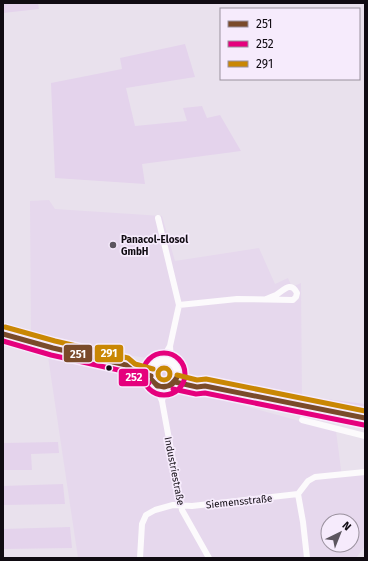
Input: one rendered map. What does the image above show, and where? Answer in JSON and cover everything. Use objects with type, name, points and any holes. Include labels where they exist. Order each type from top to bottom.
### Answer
[{"type":"main road","points":[[3,334],[126,365],[132,370],[151,373]]},
{"type":"main road","points":[[162,360],[171,362],[176,367],[178,373],[175,382],[172,385],[162,387],[155,384],[151,373],[154,365],[162,360]]},
{"type":"main road","points":[[178,373],[205,386],[365,418]]},
{"type":"main road","points":[[175,382],[197,387],[205,386]]},
{"type":"street","points":[[158,218],[179,305],[170,346],[171,362]]},
{"type":"street","points":[[179,305],[237,299],[266,299]]},
{"type":"street","points":[[162,360],[170,346]]},
{"type":"street","name":"Industriestraße","points":[[162,387],[159,394],[162,401],[183,514],[210,558]]},
{"type":"street","points":[[302,420],[365,436]]},
{"type":"street","points":[[307,558],[298,494],[308,481],[315,477],[365,472]]},
{"type":"street","name":"Siemensstraße","points":[[140,558],[141,532],[146,515],[154,510],[173,505],[192,506],[298,494]]},
{"type":"shaded area","points":[[3,3],[38,3],[39,9],[3,13]]},
{"type":"shaded area","points":[[185,44],[195,77],[126,88],[135,126],[187,121],[183,108],[202,106],[207,118],[220,115],[241,151],[142,164],[145,184],[55,178],[51,83],[122,69],[120,58]]},
{"type":"shaded area","points":[[49,200],[55,209],[162,216],[175,261],[259,248],[275,284],[288,278],[292,287],[301,283],[302,402],[241,392],[183,375],[176,362],[48,344],[31,334],[30,201]]},
{"type":"shaded area","points":[[47,350],[143,379],[154,392],[171,391],[179,388],[336,431],[342,477],[365,474],[365,546],[360,553],[360,513],[320,513],[320,553],[360,553],[356,558],[78,558]]},
{"type":"shaded area","points":[[165,365],[171,368],[174,374],[171,380],[165,383],[159,380],[156,374],[159,368]]},
{"type":"shaded area","points":[[302,396],[365,404],[365,412],[302,402]]},
{"type":"shaded area","points":[[58,442],[59,453],[31,454],[32,470],[3,470],[3,443]]},
{"type":"shaded area","points":[[63,484],[65,504],[3,505],[3,486]]},
{"type":"shaded area","points":[[70,527],[72,548],[3,549],[3,529]]},
{"type":"transit line","name":"291","points":[[5,327],[55,341],[128,358],[135,364],[153,369]]},
{"type":"transit line","name":"251","points":[[3,334],[53,348],[126,365],[132,370],[151,376]]},
{"type":"transit line","name":"252","points":[[3,341],[51,355],[123,371],[129,376],[149,383]]},
{"type":"transit line","name":"252","points":[[164,353],[179,359],[185,374],[179,389],[164,395],[149,389],[143,374],[149,359],[164,353]]},
{"type":"transit line","name":"291","points":[[164,368],[168,370],[170,374],[168,378],[164,380],[160,378],[158,374],[160,370],[164,368]]},
{"type":"transit line","name":"291","points":[[177,375],[197,380],[206,379],[365,411]]},
{"type":"transit line","name":"251","points":[[152,380],[159,386],[165,387],[171,384],[177,377]]},
{"type":"transit line","name":"251","points":[[152,380],[157,386],[166,386],[172,385],[177,377]]},
{"type":"transit line","name":"251","points":[[175,382],[197,387],[205,386],[365,418]]},
{"type":"transit line","name":"252","points":[[173,389],[196,394],[205,393],[364,425]]},
{"type":"place","name":"Panacol-Elosol GmbH","points":[[113,245]]}]
